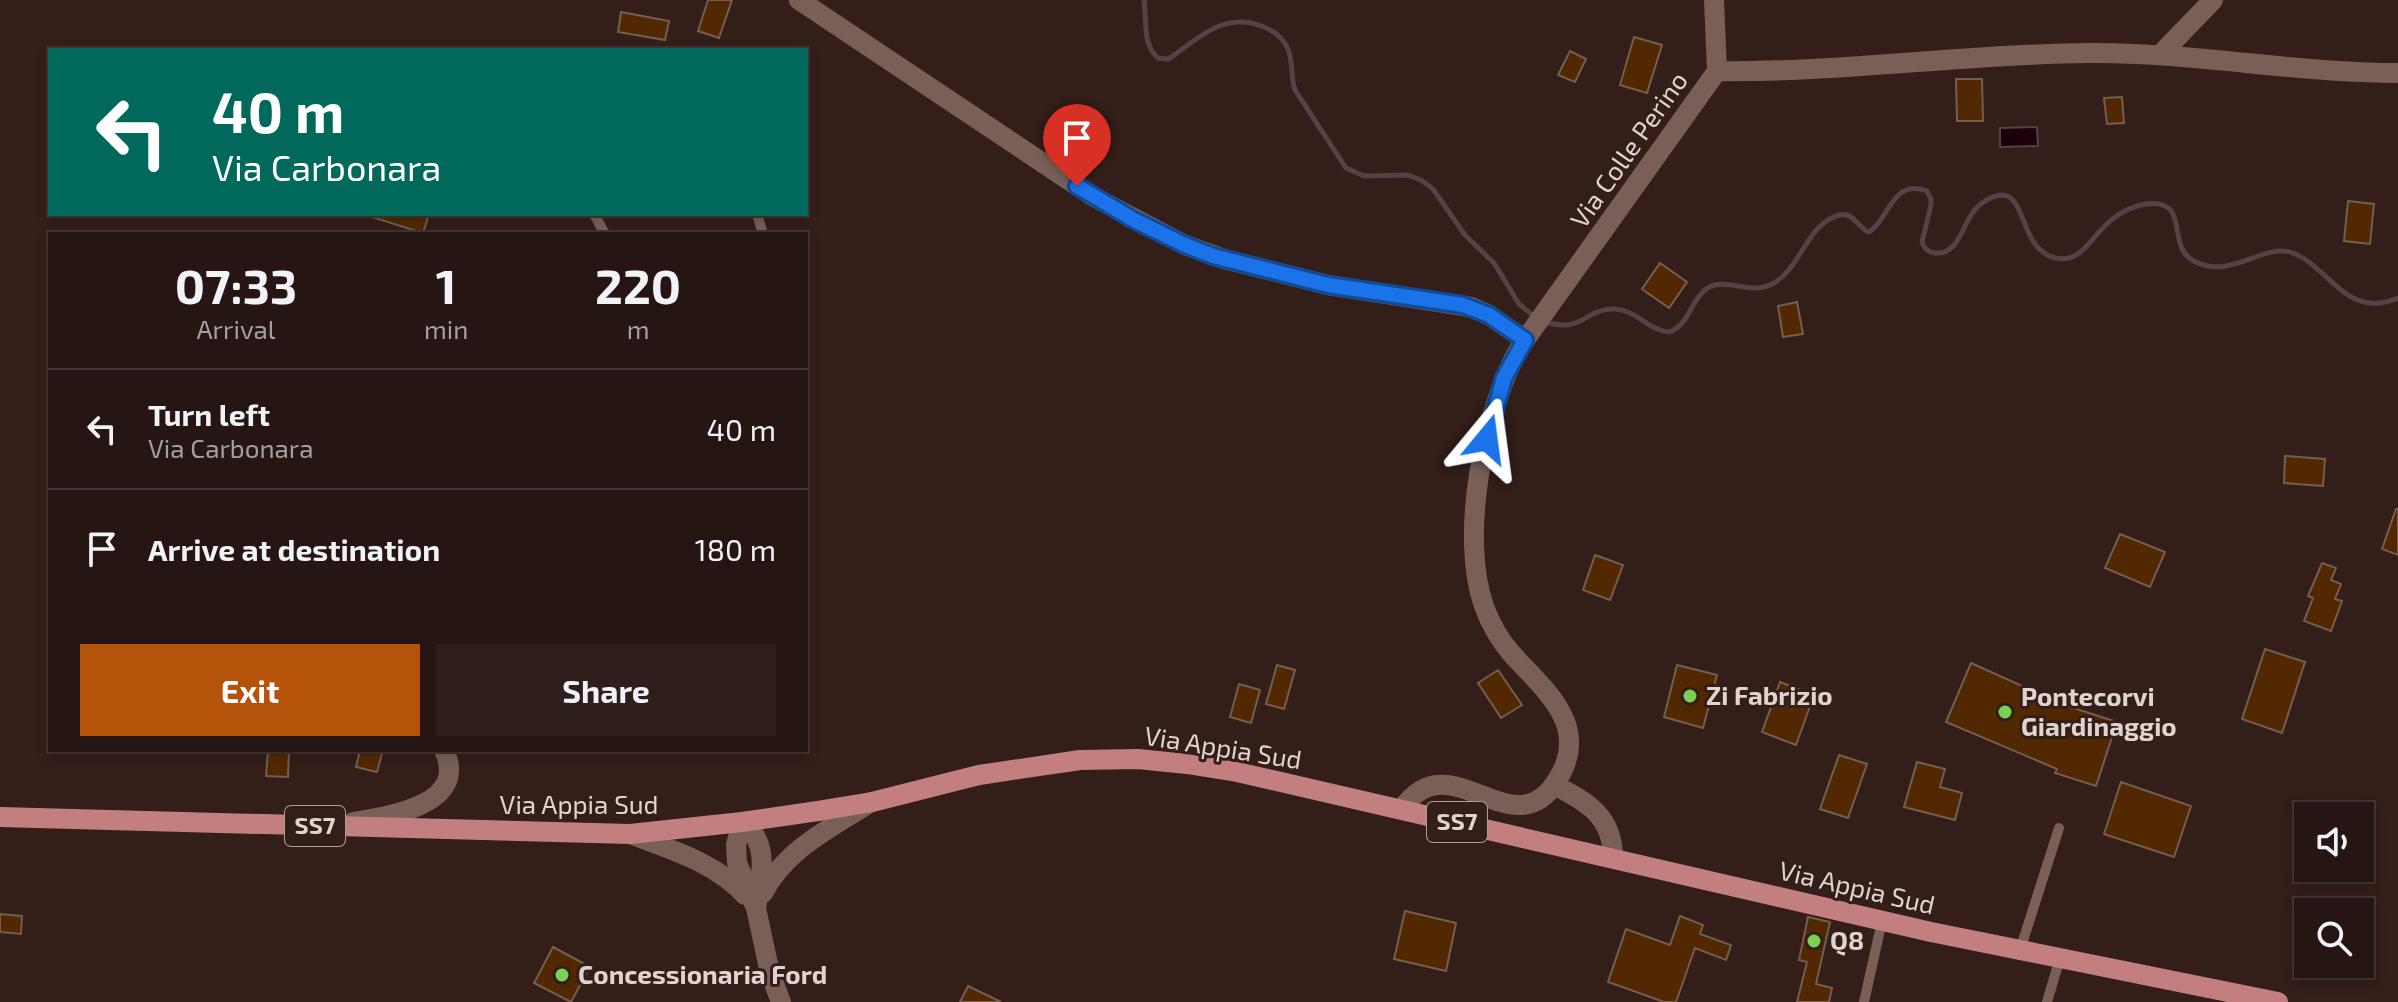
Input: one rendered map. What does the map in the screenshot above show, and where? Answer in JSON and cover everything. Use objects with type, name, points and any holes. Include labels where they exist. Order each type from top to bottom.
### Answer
[{"type":"main road","name":"Via Appia Sud","points":[[0,817],[630,834],[742,822],[872,802],[1000,771],[1080,760],[1123,758],[1221,769],[1882,921],[2229,997],[2278,1002]]},
{"type":"street","points":[[799,0],[1094,197],[1185,245],[1213,256],[1328,285],[1471,307],[1527,336]]},
{"type":"street","points":[[1714,0],[1717,71]]},
{"type":"street","points":[[2160,55],[2213,0]]},
{"type":"street","name":"Via Colle Perino","points":[[1554,785],[1567,753],[1568,736],[1563,715],[1495,630],[1479,590],[1474,564],[1474,520],[1484,453],[1504,378],[1527,336],[1717,71],[1764,72],[2056,53],[2160,55],[2296,69],[2398,73]]},
{"type":"street","points":[[322,826],[397,814],[424,805],[439,792],[448,778],[450,766],[445,752]]},
{"type":"street","points":[[1402,809],[1415,793],[1432,784],[1452,785],[1512,805],[1534,800],[1554,785],[1584,802],[1599,816],[1610,834],[1613,858]]},
{"type":"street","points":[[756,908],[772,878],[793,853],[872,802]]},
{"type":"street","points":[[742,822],[736,857],[756,908],[775,997]]},
{"type":"street","points":[[630,834],[692,858],[716,871],[737,887],[756,908]]},
{"type":"lane","points":[[2020,950],[2059,828]]},
{"type":"lane","points":[[1864,1002],[1882,921]]},
{"type":"lane","points":[[2047,1002],[2060,958]]},
{"type":"shaded area","points":[[2037,127],[2038,146],[2000,147],[2000,128]]},
{"type":"building","points":[[708,0],[732,0],[719,38],[698,31]]},
{"type":"building","points":[[621,12],[669,21],[665,40],[618,32]]},
{"type":"building","points":[[1634,37],[1662,45],[1647,93],[1620,85]]},
{"type":"building","points":[[1570,51],[1586,59],[1575,82],[1558,75]]},
{"type":"building","points":[[1956,79],[1982,79],[1983,121],[1957,121]]},
{"type":"building","points":[[2122,97],[2124,123],[2107,124],[2104,98]]},
{"type":"building","points":[[2348,201],[2374,204],[2370,244],[2344,241]]},
{"type":"building","points":[[372,216],[428,216],[423,232]]},
{"type":"building","points":[[1660,263],[1687,282],[1669,308],[1642,289]]},
{"type":"building","points":[[1797,302],[1803,334],[1783,337],[1778,306]]},
{"type":"building","points":[[2285,456],[2325,459],[2323,486],[2284,483]]},
{"type":"building","points":[[2398,509],[2398,555],[2382,549]]},
{"type":"building","points":[[2120,534],[2165,552],[2150,587],[2105,568]]},
{"type":"building","points":[[1595,555],[1623,565],[1610,600],[1583,590]]},
{"type":"building","points":[[2322,563],[2336,568],[2331,580],[2341,584],[2335,599],[2342,601],[2331,631],[2304,621],[2313,598],[2308,596]]},
{"type":"building","points":[[2265,649],[2305,662],[2282,733],[2242,719]]},
{"type":"building","name":"Pontecorvi Giardinaggio","points":[[1971,663],[2064,705],[2117,722],[2096,786],[2055,773],[2057,769],[1946,722]]},
{"type":"building","points":[[1277,665],[1295,670],[1284,709],[1266,704]]},
{"type":"building","name":"Zi Fabrizio","points":[[1677,665],[1717,675],[1703,728],[1664,717]]},
{"type":"building","points":[[1498,670],[1522,705],[1501,718],[1478,683]]},
{"type":"building","points":[[1780,682],[1814,695],[1796,745],[1762,732]]},
{"type":"building","points":[[1239,684],[1260,690],[1251,723],[1230,717]]},
{"type":"building","points":[[268,752],[289,752],[288,777],[266,776]]},
{"type":"building","points":[[360,752],[382,752],[377,772],[356,767]]},
{"type":"building","points":[[1839,755],[1867,764],[1848,818],[1820,809]]},
{"type":"building","points":[[1917,762],[1945,769],[1940,787],[1962,793],[1955,820],[1904,807]]},
{"type":"building","points":[[2121,782],[2191,806],[2174,857],[2104,834]]},
{"type":"building","points":[[1405,911],[1456,923],[1446,971],[1394,959]]},
{"type":"building","points":[[0,914],[22,916],[21,934],[0,932]]},
{"type":"building","points":[[1680,916],[1703,925],[1700,934],[1731,945],[1726,960],[1695,948],[1676,1002],[1664,1002],[1608,982],[1626,929],[1670,945]]},
{"type":"building","points":[[1808,917],[1830,922],[1816,984],[1832,988],[1829,1002],[1797,1002],[1807,962],[1799,960]]},
{"type":"building","name":"Concessionaria Ford","points":[[553,947],[590,967],[571,1002],[534,983]]},
{"type":"building","points":[[968,986],[1001,1002],[960,1002]]},
{"type":"waterway","points":[[1144,0],[1147,39],[1158,58],[1168,59],[1204,34],[1226,24],[1251,23],[1277,35],[1289,52],[1295,90],[1346,168],[1364,176],[1408,175],[1433,189],[1465,235],[1494,263],[1519,304],[1536,318]]},
{"type":"waterway","points":[[1545,322],[1568,325],[1602,310],[1612,309],[1628,312],[1655,328],[1670,332],[1682,323],[1705,290],[1720,284],[1753,288],[1770,285],[1789,270],[1810,238],[1828,220],[1848,215],[1869,232],[1899,195],[1915,189],[1927,191],[1931,199],[1922,242],[1932,252],[1950,249],[1976,209],[1993,197],[2004,195],[2012,200],[2034,243],[2043,253],[2064,259],[2078,254],[2123,212],[2146,204],[2160,204],[2169,208],[2174,216],[2181,245],[2185,254],[2194,261],[2221,267],[2282,251],[2306,260],[2352,297],[2380,303],[2398,298]]},
{"type":"place","name":"Zi Fabrizio","points":[[1690,696]]},
{"type":"place","name":"Pontecorvi Giardinaggio","points":[[2005,712]]},
{"type":"place","name":"Q8","points":[[1814,941]]},
{"type":"place","name":"Concessionaria Ford","points":[[562,975]]},
{"type":"route","points":[[1077,186],[1134,220],[1213,256],[1328,285],[1456,304],[1489,315],[1525,340],[1504,378],[1487,439]]}]
